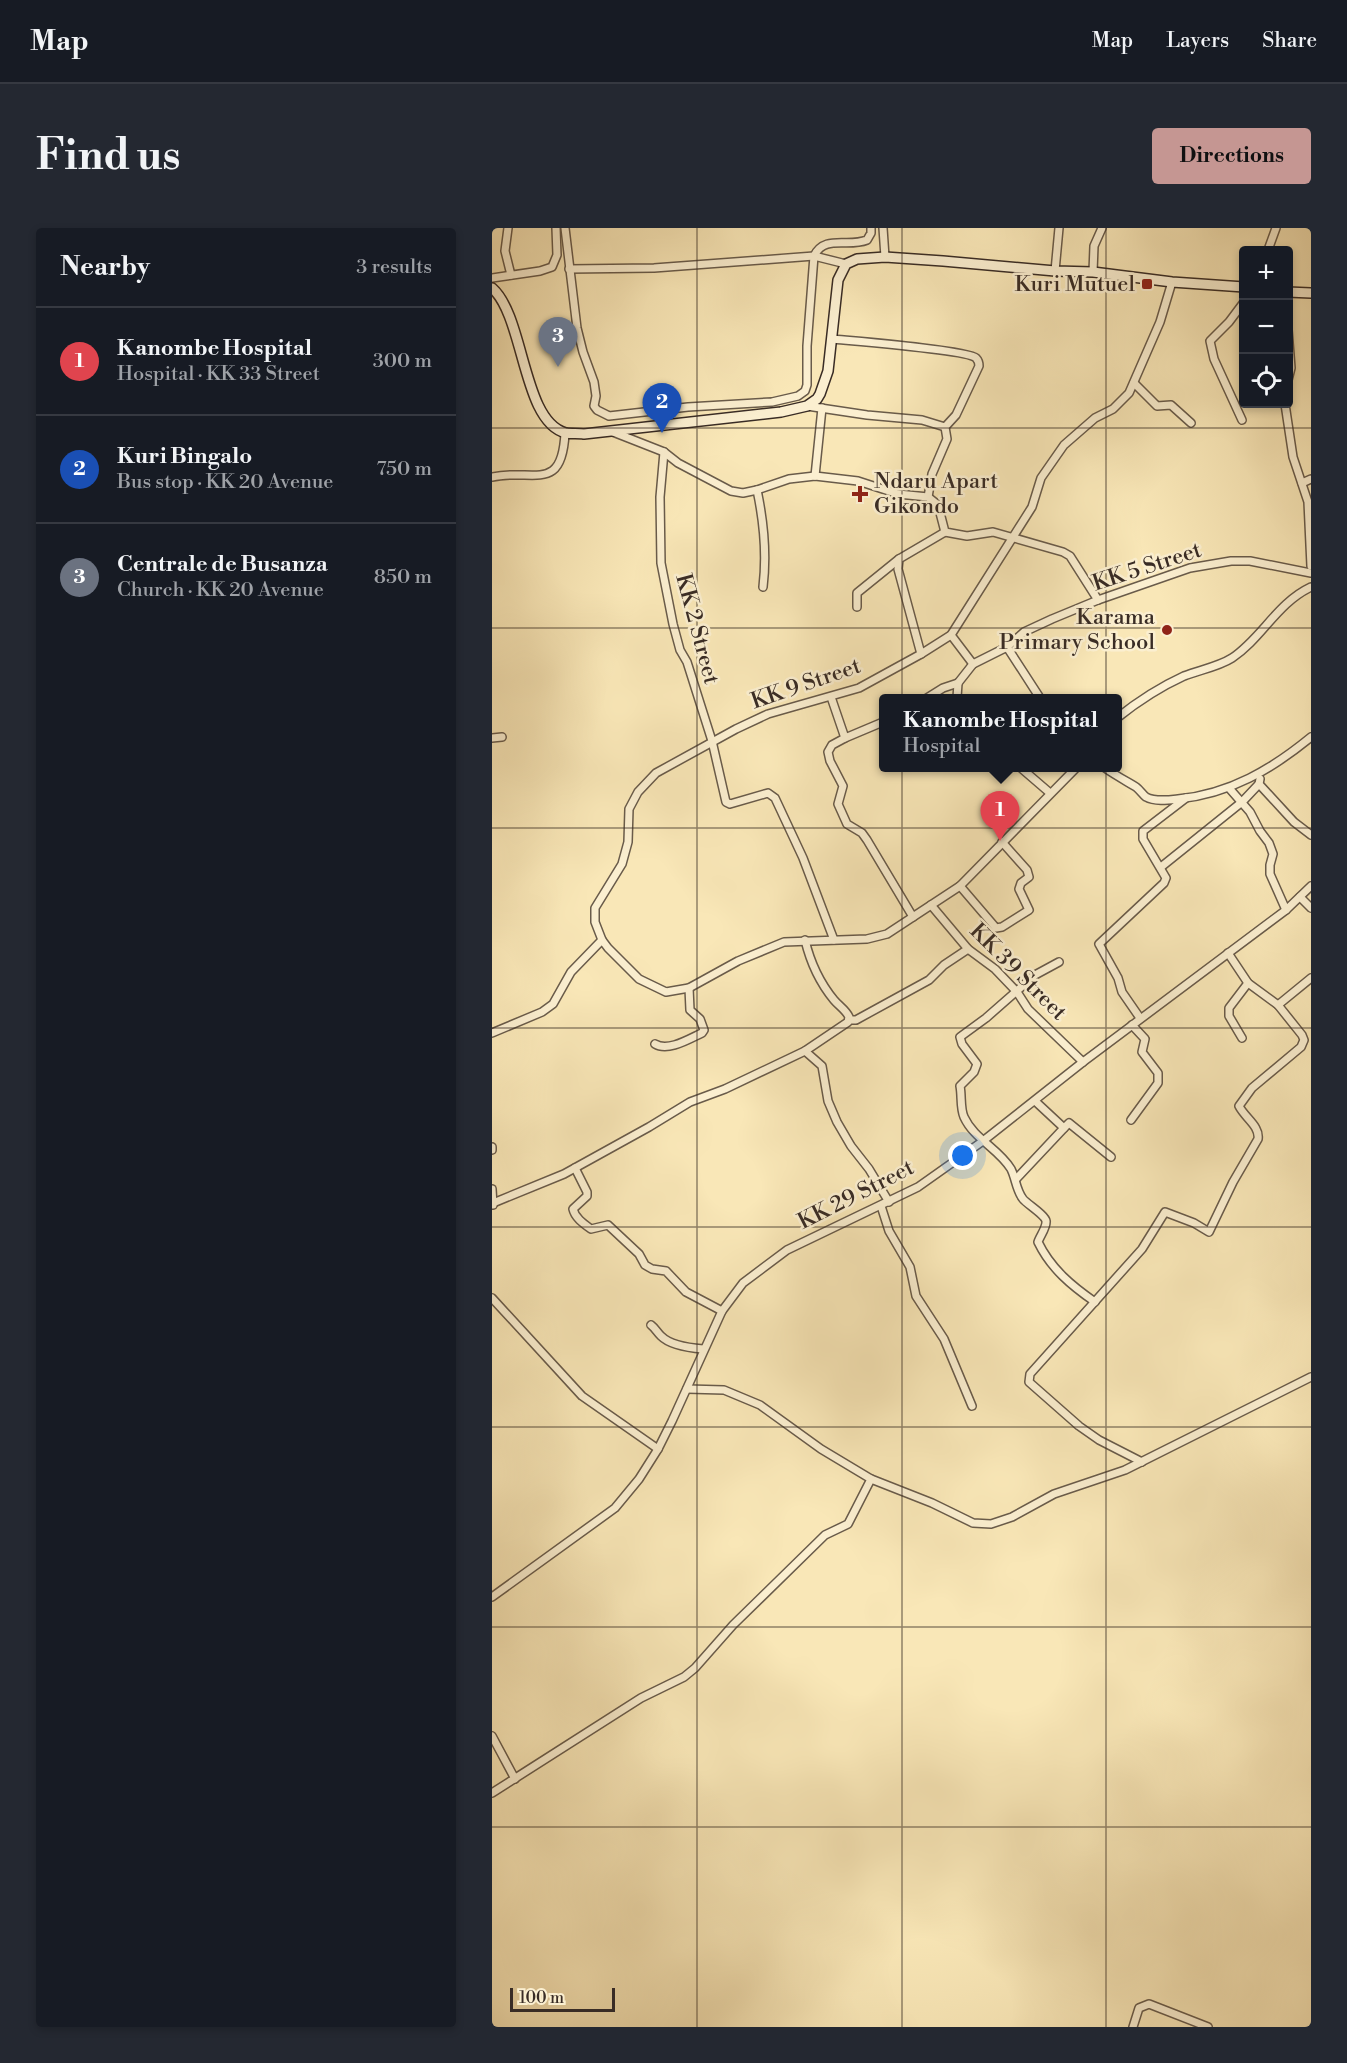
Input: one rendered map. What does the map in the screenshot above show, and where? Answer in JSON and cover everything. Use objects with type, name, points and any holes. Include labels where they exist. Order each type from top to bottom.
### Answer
[{"type":"main road","points":[[492,288],[507,309],[526,370],[543,414],[551,424],[565,433],[584,434],[781,412],[807,406],[817,399],[828,371],[838,280],[846,264],[856,259],[885,257],[1093,272],[1172,282],[1239,287]]},
{"type":"main road","points":[[1293,292],[1311,293]]},
{"type":"street","points":[[508,228],[505,251],[511,275]]},
{"type":"street","points":[[492,278],[552,267],[557,255],[556,228]]},
{"type":"street","points":[[565,228],[577,328],[594,382],[596,396],[594,406],[609,416],[688,407],[772,402],[805,392],[814,256],[824,243],[851,243],[867,240],[871,228]]},
{"type":"street","points":[[883,228],[885,257]]},
{"type":"street","points":[[1055,271],[1059,228]]},
{"type":"street","points":[[1093,272],[1094,246],[1102,228]]},
{"type":"street","points":[[1269,246],[1276,228]]},
{"type":"street","points":[[569,269],[654,268],[814,256],[846,264]]},
{"type":"street","name":"KK 9 Street","points":[[602,940],[595,922],[595,908],[622,864],[628,842],[629,809],[638,792],[656,773],[712,741],[768,714],[859,688],[921,654],[951,634],[1032,507],[1041,478],[1064,445],[1095,418],[1113,409],[1129,393],[1160,322],[1172,282]]},
{"type":"street","points":[[1239,309],[1210,341],[1214,359],[1242,420]]},
{"type":"street","points":[[832,339],[952,352],[977,358],[979,366],[956,415],[945,427]]},
{"type":"street","points":[[1134,383],[1157,406],[1171,405],[1191,423]]},
{"type":"street","points":[[807,406],[922,420],[945,427]]},
{"type":"street","points":[[815,476],[822,408]]},
{"type":"street","points":[[1286,408],[1293,457],[1308,502],[1311,566]]},
{"type":"street","points":[[928,497],[932,474],[947,439],[945,427]]},
{"type":"street","points":[[611,431],[664,452],[678,463],[731,491],[743,493],[789,479],[815,476],[858,481],[898,494],[928,497],[938,505],[945,532]]},
{"type":"street","points":[[492,477],[550,472],[562,459],[565,433]]},
{"type":"street","name":"KK 2 Street","points":[[664,452],[660,497],[661,563],[680,650],[687,662],[712,741],[728,804],[768,793],[775,798],[803,858],[834,940]]},
{"type":"street","points":[[1302,483],[1311,479]]},
{"type":"street","points":[[757,490],[765,527],[766,564],[763,587]]},
{"type":"street","points":[[857,607],[857,593],[899,559],[945,532],[967,536],[993,532],[1063,552],[1070,556],[1098,600]]},
{"type":"street","points":[[899,559],[898,569],[921,654]]},
{"type":"street","name":"KK 5 Street","points":[[973,664],[1007,647],[1024,632],[1098,600],[1190,568],[1231,561],[1250,561],[1311,573]]},
{"type":"street","points":[[1122,715],[1160,688],[1229,660],[1258,637],[1279,610],[1311,587]]},
{"type":"street","points":[[934,694],[958,683],[973,664],[951,634]]},
{"type":"street","points":[[1007,647],[1037,694]]},
{"type":"street","points":[[957,694],[958,683]]},
{"type":"street","points":[[831,696],[845,738]]},
{"type":"street","points":[[879,724],[832,745],[828,752],[830,761],[843,786],[838,804],[847,824],[862,833],[867,840],[913,917]]},
{"type":"street","points":[[492,738],[502,737]]},
{"type":"street","points":[[1111,772],[1139,789],[1147,797],[1163,800],[1186,798],[1229,788],[1260,774],[1311,737]]},
{"type":"street","points":[[1026,772],[1050,793]]},
{"type":"street","points":[[492,1033],[553,1005],[571,972],[602,940],[639,980],[666,992],[689,988],[738,961],[784,942],[867,939],[888,934],[960,886],[1072,772]]},
{"type":"street","points":[[1161,867],[1242,802],[1259,784],[1260,774]]},
{"type":"street","points":[[1259,784],[1294,822],[1311,835]]},
{"type":"street","points":[[1229,788],[1242,802],[1269,843],[1273,854],[1270,874],[1286,910]]},
{"type":"street","points":[[1140,1018],[1122,992],[1116,975],[1099,945],[1164,883],[1166,878],[1143,839],[1143,831],[1186,798]]},
{"type":"street","points":[[960,886],[996,928],[1002,927],[1029,910],[1019,889],[1021,883],[1029,877],[1027,870],[1002,842]]},
{"type":"street","name":"KK 29 Street","points":[[492,1597],[615,1508],[639,1479],[658,1449],[722,1311],[743,1283],[787,1250],[918,1187],[983,1141],[1140,1018],[1286,910],[1311,886]]},
{"type":"street","points":[[1300,897],[1311,908]]},
{"type":"street","name":"KK 39 Street","points":[[931,905],[968,949],[995,969],[1017,992],[1028,1009],[1083,1062]]},
{"type":"street","points":[[805,940],[815,969],[833,999],[848,1014],[849,1020]]},
{"type":"street","points":[[492,1188],[493,1205],[575,1168],[690,1102],[725,1089],[805,1051],[849,1020],[856,1020],[929,980],[944,965],[968,949]]},
{"type":"street","points":[[1142,1462],[1099,1440],[1079,1426],[1029,1382],[1030,1374],[1142,1249],[1165,1212],[1194,1223],[1209,1232],[1259,1135],[1239,1106],[1252,1088],[1307,1041],[1278,1005],[1248,983],[1228,953]]},
{"type":"street","points":[[1059,962],[1035,975],[986,1018],[960,1037],[962,1044],[976,1064],[974,1072],[960,1086],[964,1118],[983,1141],[1001,1157],[1016,1179],[1018,1190],[1023,1198],[1046,1221],[1038,1242],[1041,1248],[1062,1277],[1095,1302]]},
{"type":"street","points":[[1278,1005],[1311,978]]},
{"type":"street","points":[[1242,1038],[1228,1012],[1248,983]]},
{"type":"street","points":[[655,1044],[663,1047],[671,1045],[702,1033],[704,1030],[700,1019],[690,1010],[689,988]]},
{"type":"street","points":[[1131,1120],[1158,1083],[1158,1074],[1142,1052],[1145,1039],[1132,1025]]},
{"type":"street","points":[[805,1051],[822,1066],[828,1101],[837,1122],[889,1202]]},
{"type":"street","points":[[1035,1101],[1064,1128]]},
{"type":"street","points":[[1016,1179],[1069,1123],[1110,1157]]},
{"type":"street","points":[[575,1168],[587,1192],[587,1196],[573,1209],[574,1214],[582,1222],[591,1229],[608,1225],[639,1254],[645,1265],[652,1269],[666,1271],[686,1292],[722,1311]]},
{"type":"street","points":[[880,1206],[889,1231],[910,1267],[916,1296],[944,1339],[972,1406]]},
{"type":"street","points":[[492,1299],[582,1396],[658,1449]]},
{"type":"street","points":[[651,1325],[666,1340],[691,1348],[703,1349]]},
{"type":"street","points":[[687,1389],[724,1390],[760,1405],[821,1449],[871,1479],[932,1503],[973,1523],[991,1524],[1012,1517],[1054,1494],[1108,1477],[1142,1462],[1311,1377]]},
{"type":"street","points":[[492,1793],[641,1698],[684,1677],[695,1668],[733,1625],[825,1535],[848,1524],[871,1479]]},
{"type":"street","points":[[492,1736],[515,1779]]},
{"type":"street","points":[[1133,2027],[1139,2008],[1149,2004],[1208,2027]]},
{"type":"place","name":"Kuri Mutuel","points":[[1147,284]]},
{"type":"place","name":"Centrale de Busanza","points":[[558,367]]},
{"type":"place","name":"Kuri Bingalo","points":[[662,433]]},
{"type":"place","name":"Ndaru Apart Gikondo","points":[[860,494]]},
{"type":"place","name":"Karama Primary School","points":[[1167,630]]},
{"type":"place","name":"Kanombe Hospital","points":[[1000,841]]}]
